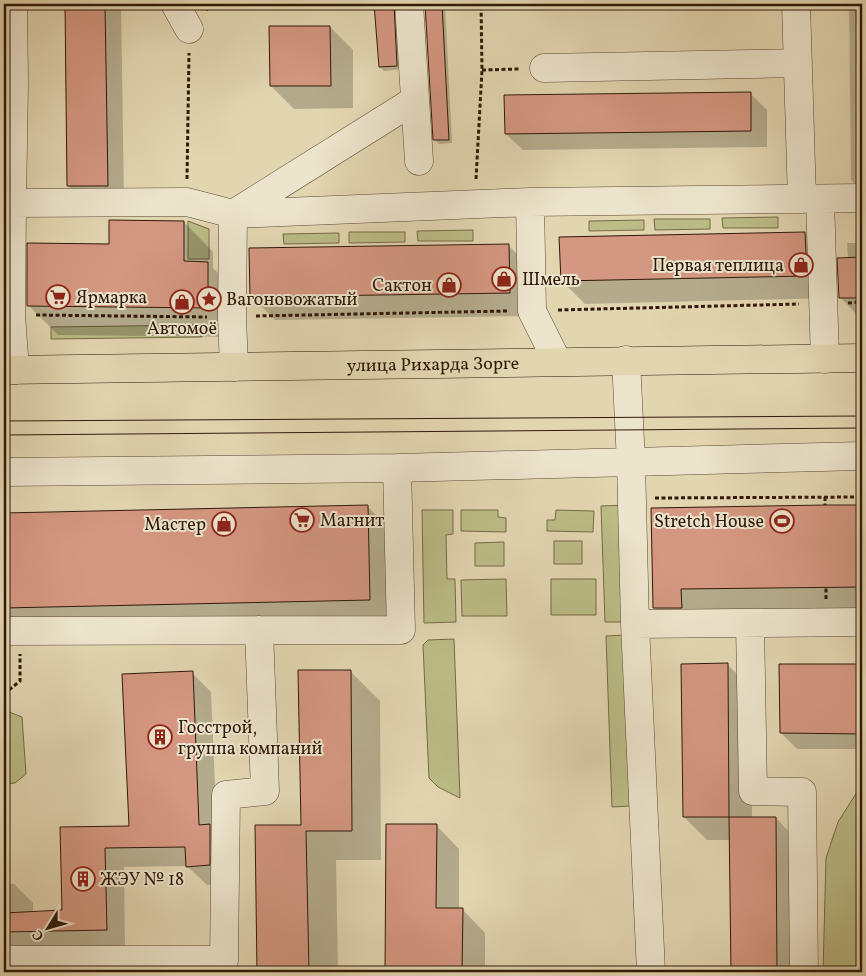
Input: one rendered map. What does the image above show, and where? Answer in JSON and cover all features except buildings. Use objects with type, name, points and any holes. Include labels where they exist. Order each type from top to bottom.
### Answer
[{"type":"main road","name":"улица Рихарда Зорге","points":[[9,370],[862,358]]},
{"type":"street","points":[[9,370],[11,315],[8,203],[9,82],[13,4]]},
{"type":"street","points":[[175,4],[189,29]]},
{"type":"street","points":[[410,4],[419,161]]},
{"type":"street","points":[[796,4],[798,63],[823,303],[825,359]]},
{"type":"street","points":[[544,68],[798,63]]},
{"type":"street","points":[[233,214],[415,100]]},
{"type":"street","points":[[8,203],[187,202],[233,214],[530,202],[862,198]]},
{"type":"street","points":[[530,202],[532,310],[557,361]]},
{"type":"street","points":[[233,214],[232,317],[234,367]]},
{"type":"street","points":[[626,360],[631,462],[635,624],[651,972]]},
{"type":"street","points":[[4,472],[397,468],[862,456]]},
{"type":"street","points":[[12,631],[401,630],[397,468]]},
{"type":"street","points":[[635,624],[862,622]]},
{"type":"street","points":[[750,623],[753,791],[802,792],[804,972]]},
{"type":"street","points":[[4,960],[227,966],[226,795],[265,791],[259,630]]},
{"type":"path","points":[[187,202],[189,29],[211,4]]},
{"type":"path","points":[[474,204],[482,70],[481,4]]},
{"type":"path","points":[[482,70],[544,68]]},
{"type":"path","points":[[11,315],[232,317],[862,302]]},
{"type":"path","points":[[825,497],[825,505]]},
{"type":"path","points":[[632,499],[862,497]]},
{"type":"path","points":[[4,694],[20,681],[12,631]]},
{"type":"green space","points":[[778,217],[778,228],[723,228],[722,218]]},
{"type":"green space","points":[[654,219],[710,219],[710,229],[655,230]]},
{"type":"green space","points":[[644,220],[644,230],[589,231],[589,221]]},
{"type":"green space","points":[[188,221],[209,229],[209,259],[188,259]]},
{"type":"green space","points":[[473,230],[473,241],[418,241],[417,231]]},
{"type":"green space","points":[[349,232],[405,232],[405,242],[349,243]]},
{"type":"green space","points":[[339,233],[339,243],[284,244],[283,234]]},
{"type":"green space","points":[[201,325],[202,337],[51,339],[51,327]]},
{"type":"green space","points":[[626,505],[631,622],[605,622],[601,506]]},
{"type":"green space","points":[[422,510],[453,510],[453,534],[446,535],[447,579],[455,579],[456,622],[424,623]]},
{"type":"green space","points":[[461,510],[498,510],[498,517],[506,518],[506,532],[461,531]]},
{"type":"green space","points":[[556,510],[594,511],[593,532],[547,531],[547,520],[555,520]]},
{"type":"green space","points":[[554,541],[582,541],[582,564],[554,564]]},
{"type":"green space","points":[[504,542],[504,566],[475,566],[475,543]]},
{"type":"green space","points":[[506,579],[507,616],[462,616],[461,580]]},
{"type":"green space","points":[[551,579],[596,579],[596,615],[551,615]]},
{"type":"green space","points":[[625,635],[630,806],[612,807],[606,636]]},
{"type":"green space","points":[[454,639],[460,798],[438,787],[429,778],[423,645],[428,640]]},
{"type":"green space","points":[[4,710],[22,717],[26,774],[15,783],[4,784]]},
{"type":"green space","points":[[862,788],[862,972],[823,972],[826,858],[838,822],[857,792]]},
{"type":"tram line","points":[[4,421],[862,416]]},
{"type":"tram line","points":[[4,435],[862,428]]},
{"type":"place","name":"Первая теплица","points":[[801,265]]},
{"type":"place","name":"Шмель","points":[[504,279]]},
{"type":"place","name":"Сактон","points":[[449,285]]},
{"type":"place","name":"Ярмарка","points":[[58,297]]},
{"type":"place","name":"Вагоновожатый","points":[[209,299]]},
{"type":"place","name":"Автомоё","points":[[182,302]]},
{"type":"place","name":"Магнит","points":[[302,520]]},
{"type":"place","name":"Stretch House","points":[[782,521]]},
{"type":"place","name":"Мастер","points":[[224,524]]},
{"type":"place","name":"Госстрой, группа компаний","points":[[160,737]]},
{"type":"place","name":"ЖЭУ № 18","points":[[83,879]]}]
